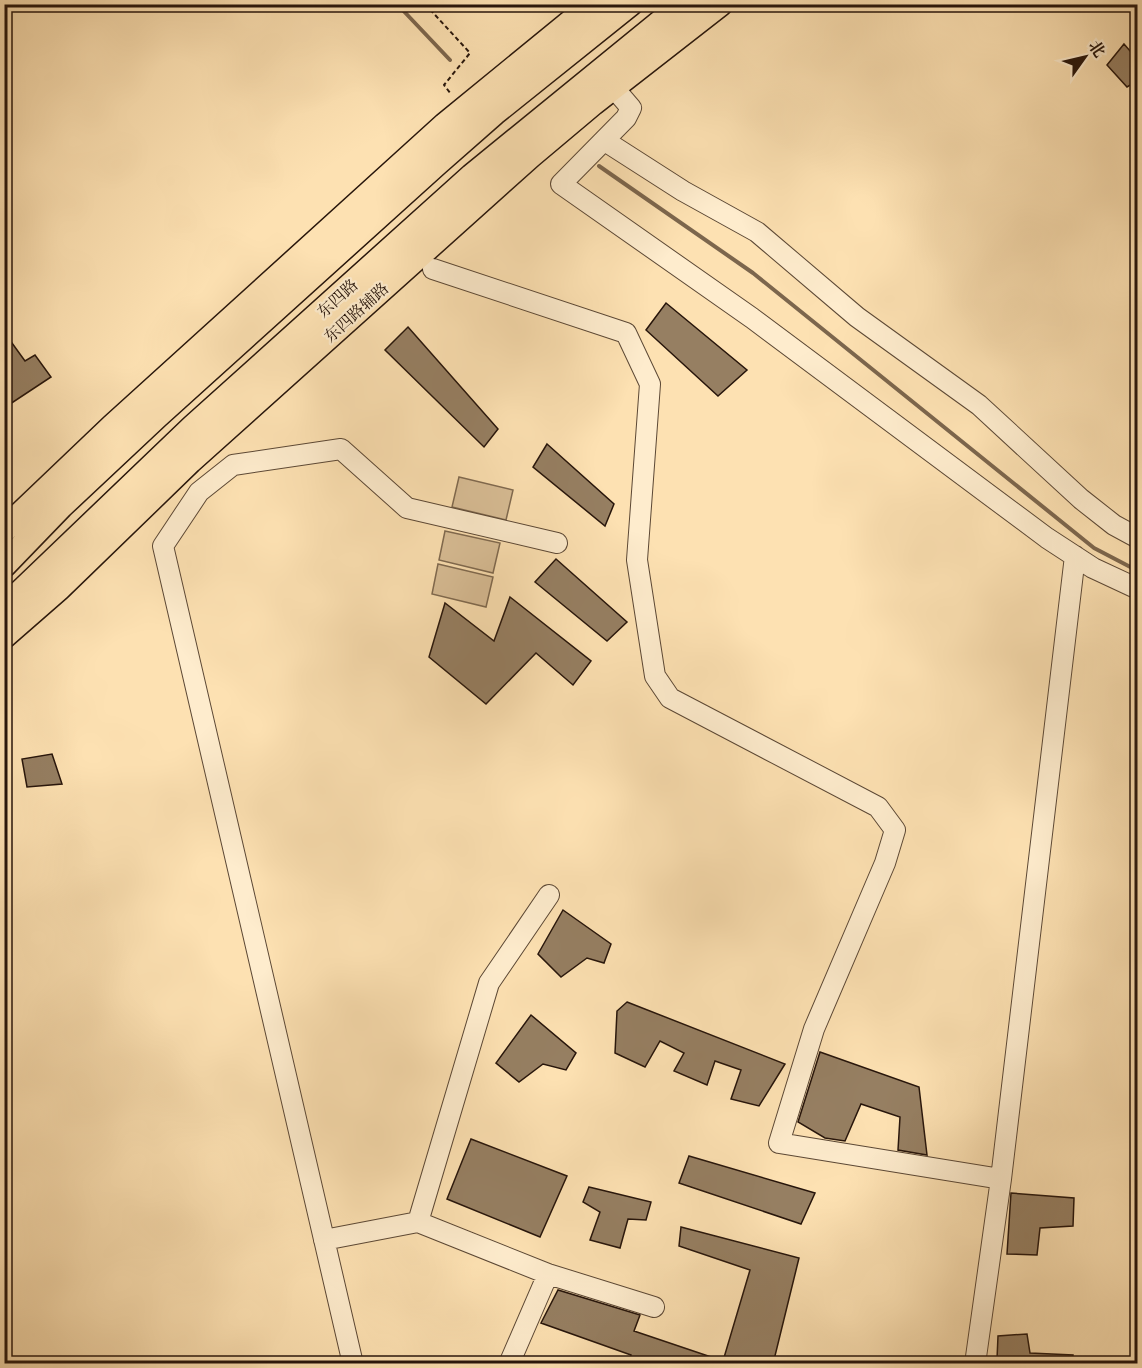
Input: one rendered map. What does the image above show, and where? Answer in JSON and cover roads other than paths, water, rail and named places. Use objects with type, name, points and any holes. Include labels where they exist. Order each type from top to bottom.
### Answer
[{"type":"main road","points":[[4,530],[121,419],[464,109],[593,4]]},
{"type":"main road","name":"东四路","points":[[4,565],[61,506],[157,416],[436,164],[494,113],[630,4]]},
{"type":"main road","name":"东四路","points":[[4,608],[177,441],[472,176],[683,4]]},
{"type":"main road","name":"东四路辅路","points":[[4,636],[58,588],[190,461],[461,217],[613,87],[720,4]]},
{"type":"street","points":[[613,87],[631,108],[626,118],[561,184],[742,311],[1075,556],[1137,589]]},
{"type":"street","points":[[605,141],[683,191],[757,232],[857,317],[979,405],[1081,499],[1114,525],[1137,538]]},
{"type":"street","points":[[433,269],[626,333],[650,384],[637,560],[655,676],[670,698],[878,807],[895,830],[885,863],[814,1029],[779,1143],[1001,1179]]},
{"type":"street","points":[[352,1364],[164,546],[199,492],[233,465],[341,449],[407,508],[557,543]]},
{"type":"street","points":[[975,1364],[1001,1179],[1075,556]]},
{"type":"street","points":[[418,1222],[489,983],[549,895]]},
{"type":"street","points":[[324,1240],[418,1222],[548,1274],[654,1307]]},
{"type":"street","points":[[509,1364],[548,1274]]},
{"type":"waterway","points":[[397,4],[450,60]]},
{"type":"waterway","points":[[599,166],[753,273],[1094,548],[1138,571]]}]
